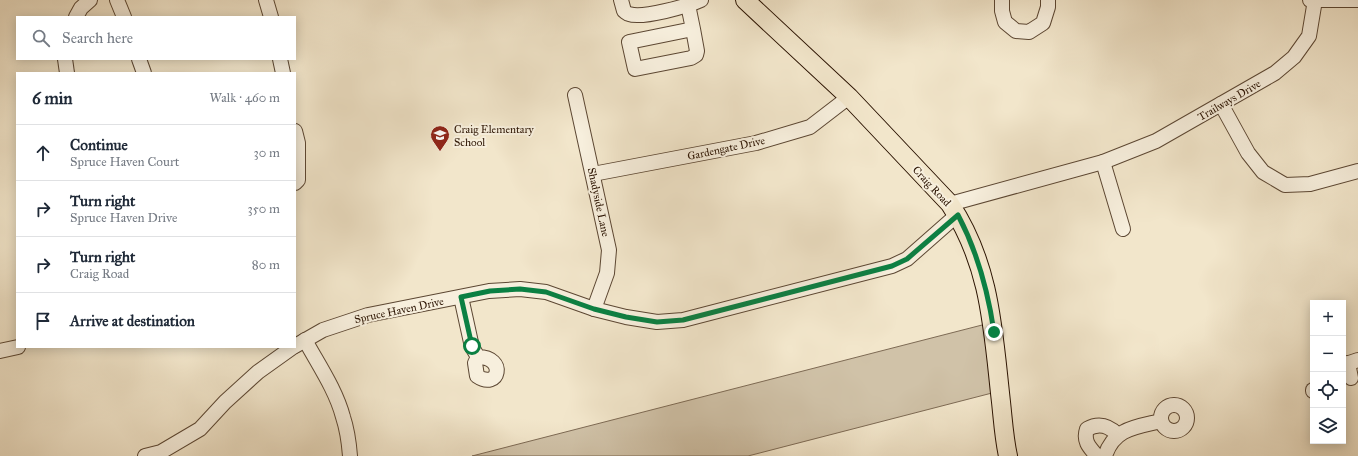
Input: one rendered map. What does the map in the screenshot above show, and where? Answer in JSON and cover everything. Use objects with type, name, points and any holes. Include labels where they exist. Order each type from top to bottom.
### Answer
[{"type":"main road","name":"Craig Road","points":[[745,0],[849,97],[954,210],[968,234],[978,261],[989,301],[1008,456]]},
{"type":"street","points":[[77,16],[81,8],[90,0]]},
{"type":"street","points":[[117,0],[124,16]]},
{"type":"street","points":[[621,0],[624,11],[630,15],[644,15],[692,2],[693,29],[697,51],[696,55],[691,58],[635,69],[629,42],[693,29]]},
{"type":"street","points":[[1002,0],[1002,11],[1005,22],[1016,31],[1029,32],[1043,22],[1048,7],[1048,0]]},
{"type":"street","points":[[1310,0],[1358,0]]},
{"type":"street","name":"Trailways Drive","points":[[954,210],[1103,162],[1156,141],[1275,73],[1294,57],[1309,36],[1315,0]]},
{"type":"street","points":[[267,1],[271,16]]},
{"type":"street","points":[[65,60],[67,72]]},
{"type":"street","points":[[139,60],[144,72]]},
{"type":"street","points":[[280,60],[283,72]]},
{"type":"street","name":"Shadyside Lane","points":[[575,95],[609,250],[607,274],[594,309]]},
{"type":"street","name":"Gardengate Drive","points":[[592,174],[756,143],[810,127],[849,97]]},
{"type":"street","points":[[1221,104],[1248,153],[1263,172],[1285,185],[1310,184],[1358,171]]},
{"type":"street","points":[[296,135],[298,143],[298,180],[296,182]]},
{"type":"street","points":[[1103,162],[1123,229]]},
{"type":"street","name":"Spruce Haven Drive","points":[[298,344],[323,330],[368,315],[490,291],[526,290],[546,292],[594,309],[626,317],[657,322],[683,320],[892,266],[907,259],[954,210]]},
{"type":"street","points":[[461,297],[472,346],[478,356]]},
{"type":"street","points":[[298,344],[336,396],[343,416],[350,456]]},
{"type":"street","points":[[0,351],[16,347]]},
{"type":"street","name":"Spruce Haven Drive","points":[[145,456],[160,452],[200,429],[225,402],[258,372],[292,348]]},
{"type":"street","points":[[1350,363],[1351,378]]},
{"type":"street","points":[[1105,456],[1112,442],[1118,435],[1130,429],[1160,421]]},
{"type":"street","points":[[1096,456],[1086,441],[1085,435],[1088,429],[1094,425],[1103,426],[1113,430],[1118,435]]},
{"type":"shaded area","points":[[986,324],[992,393],[748,456],[472,456]]},
{"type":"place","name":"Craig Elementary School","points":[[440,152]]},
{"type":"route","points":[[472,346],[461,297],[490,291],[520,289],[546,292],[594,309],[626,317],[657,322],[683,320],[892,266],[907,259],[958,215],[968,234],[986,285],[994,332]]}]
